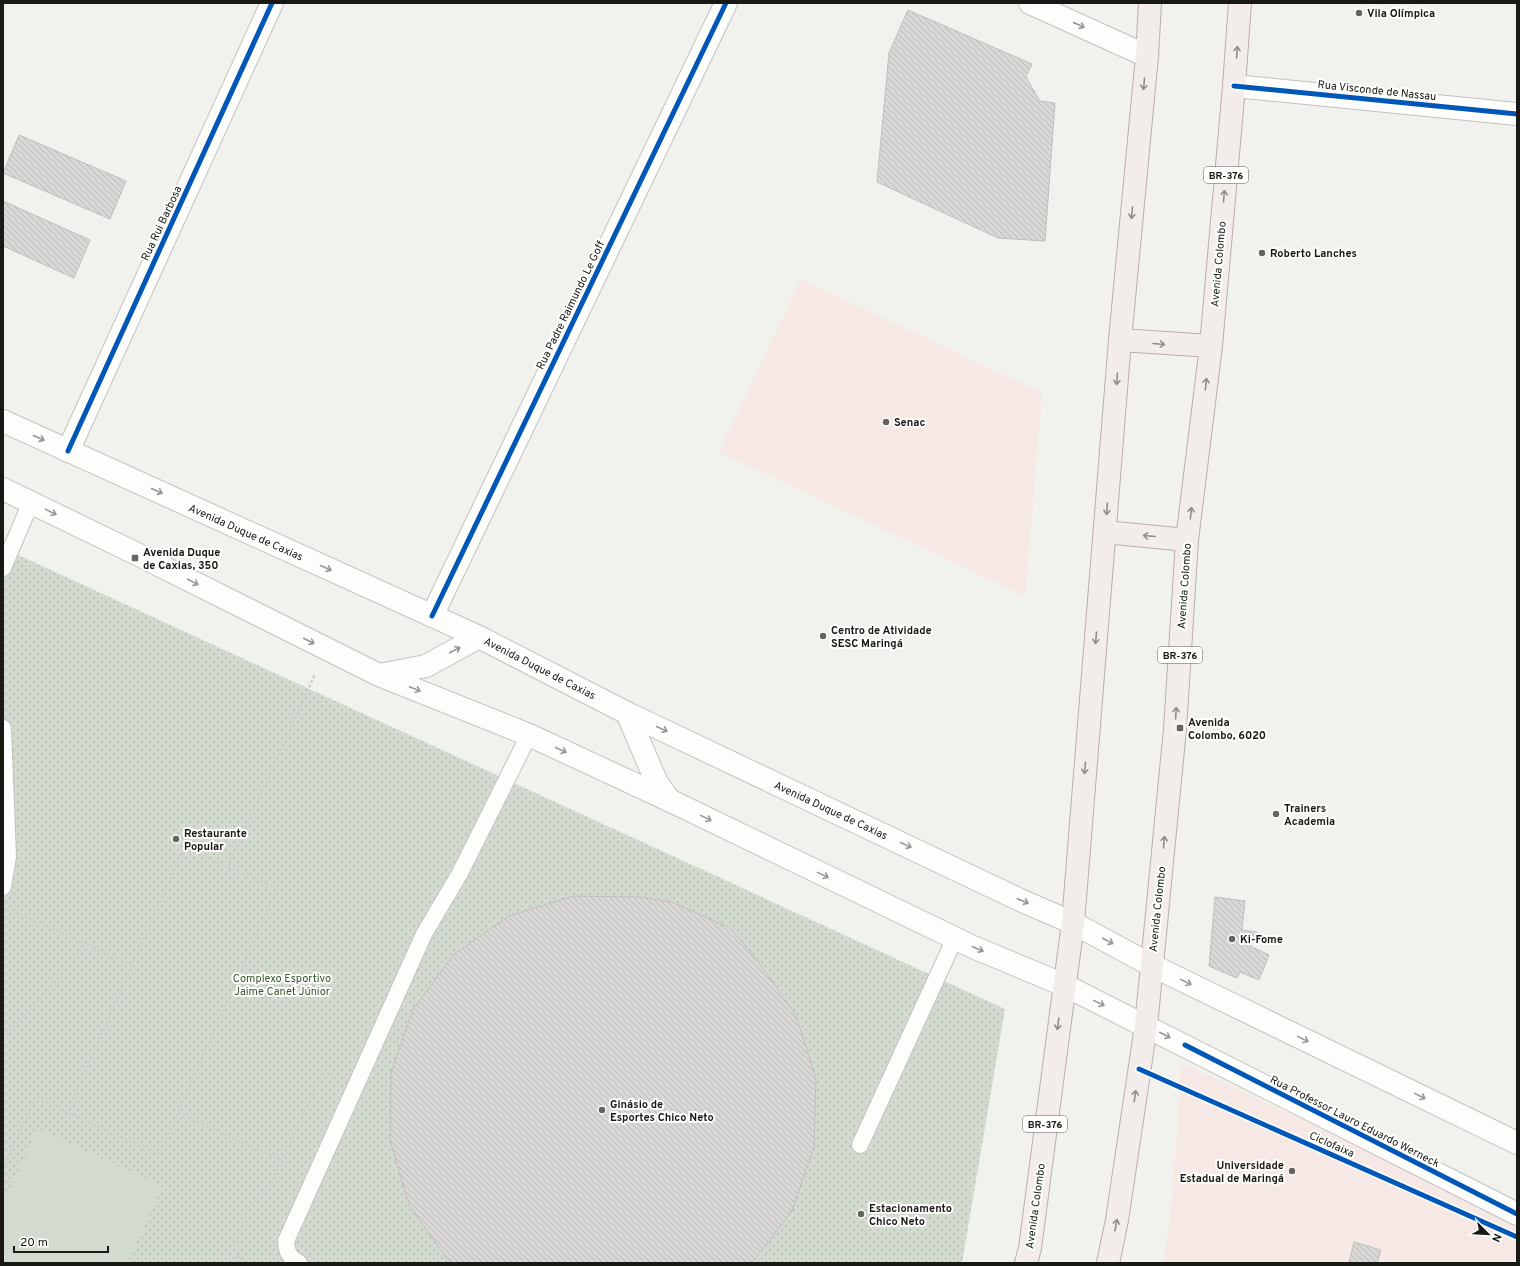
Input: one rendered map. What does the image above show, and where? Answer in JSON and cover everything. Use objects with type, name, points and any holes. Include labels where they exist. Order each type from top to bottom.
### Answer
[{"type":"main road","name":"Rua Rui Barbosa","points":[[68,451],[272,3]]},
{"type":"main road","name":"Rua Padre Raimundo Le Goff","points":[[432,616],[726,3]]},
{"type":"main road","name":"Avenida Colombo","points":[[1026,1263],[1030,1248],[1073,923],[1120,340],[1147,56],[1150,3]]},
{"type":"main road","name":"Avenida Colombo","points":[[1108,1263],[1117,1220],[1146,1026],[1175,728],[1187,540],[1211,346],[1240,3]]},
{"type":"main road","points":[[1042,6],[1147,56]]},
{"type":"main road","name":"Rua Visconde de Nassau","points":[[1234,86],[1517,114]]},
{"type":"main road","points":[[1120,340],[1211,346]]},
{"type":"main road","name":"Avenida Duque de Caxias","points":[[3,421],[479,637],[626,713],[1018,899],[1073,923]]},
{"type":"main road","points":[[3,489],[326,650],[360,664],[379,675],[529,735],[671,801],[955,938],[1064,985]]},
{"type":"main road","points":[[1105,532],[1187,540]]},
{"type":"main road","points":[[379,675],[426,666],[479,637]]},
{"type":"main road","points":[[626,713],[657,783],[671,801]]},
{"type":"main road","points":[[1073,923],[1151,965],[1517,1143]]},
{"type":"main road","name":"Rua Professor Lauro Eduardo Werneck","points":[[1064,985],[1517,1214]]},
{"type":"lane","points":[[3,568],[31,502]]},
{"type":"lane","points":[[3,728],[8,856],[3,887]]},
{"type":"lane","points":[[300,1263],[294,1261],[286,1252],[286,1240],[424,934],[460,873],[529,735]]},
{"type":"lane","points":[[860,1145],[955,938]]},
{"type":"path","points":[[228,867],[326,650]]},
{"type":"path","points":[[3,1169],[36,1098],[159,1155],[278,889],[184,848],[67,1112]]},
{"type":"path","points":[[10,910],[132,965]]},
{"type":"path","points":[[3,1039],[89,945]]},
{"type":"path","points":[[240,1263],[237,1250],[241,1225],[252,1204],[266,1193],[283,1160],[323,1071],[355,1085]]},
{"type":"path","points":[[178,1113],[283,1160]]},
{"type":"shaded area","name":"Senac","points":[[801,279],[1042,393],[1025,596],[719,452]]},
{"type":"shaded area","name":"Universidade Estadual de Maringá","points":[[1184,1064],[1517,1222],[1517,1263],[1162,1263],[1169,1227],[1178,1128],[1180,1070]]},
{"type":"green space","name":"Complexo Esportivo Jaime Canet Júnior","points":[[3,548],[1005,1009],[962,1263],[3,1263]]},
{"type":"green space","points":[[38,1129],[162,1186],[127,1263],[3,1263],[3,1205]]},
{"type":"building","points":[[908,10],[1032,64],[1026,77],[1040,101],[1055,103],[1045,241],[998,238],[877,182],[889,53]]},
{"type":"building","points":[[19,135],[126,181],[110,219],[3,173]]},
{"type":"building","points":[[3,201],[90,240],[74,278],[3,246]]},
{"type":"building","name":"Ginásio de Esportes Chico Neto","points":[[573,896],[640,897],[672,902],[730,928],[757,960],[796,1015],[816,1079],[814,1147],[792,1211],[752,1263],[452,1263],[447,1259],[409,1205],[390,1140],[391,1072],[413,1009],[454,954],[509,916]]},
{"type":"building","name":"Ki-Fome","points":[[1215,897],[1245,901],[1242,930],[1257,932],[1250,946],[1269,955],[1259,980],[1240,972],[1237,978],[1209,966]]},
{"type":"building","points":[[1354,1242],[1381,1250],[1377,1263],[1349,1263]]},
{"type":"cycle path","points":[[68,451],[272,3]]},
{"type":"cycle path","points":[[432,616],[726,3]]},
{"type":"cycle path","points":[[1234,86],[1517,114]]},
{"type":"cycle path","points":[[1185,1045],[1517,1214]]},
{"type":"cycle path","name":"Ciclofaixa","points":[[1139,1069],[1517,1237]]},
{"type":"place","name":"Vila Olímpica","points":[[1359,13]]},
{"type":"place","name":"Roberto Lanches","points":[[1262,253]]},
{"type":"place","name":"Senac","points":[[886,422]]},
{"type":"place","name":"Avenida Duque de Caxias, 350","points":[[135,558]]},
{"type":"place","name":"Centro de Atividade SESC Maringá","points":[[823,636]]},
{"type":"place","name":"Avenida Colombo, 6020","points":[[1180,728]]},
{"type":"place","name":"Trainers Academia","points":[[1276,814]]},
{"type":"place","name":"Restaurante Popular","points":[[176,839]]},
{"type":"place","name":"Ki-Fome","points":[[1232,939]]},
{"type":"place","name":"Ginásio de Esportes Chico Neto","points":[[602,1110]]},
{"type":"place","name":"Universidade Estadual de Maringá","points":[[1292,1171]]},
{"type":"place","name":"Estacionamento Chico Neto","points":[[861,1214]]}]
